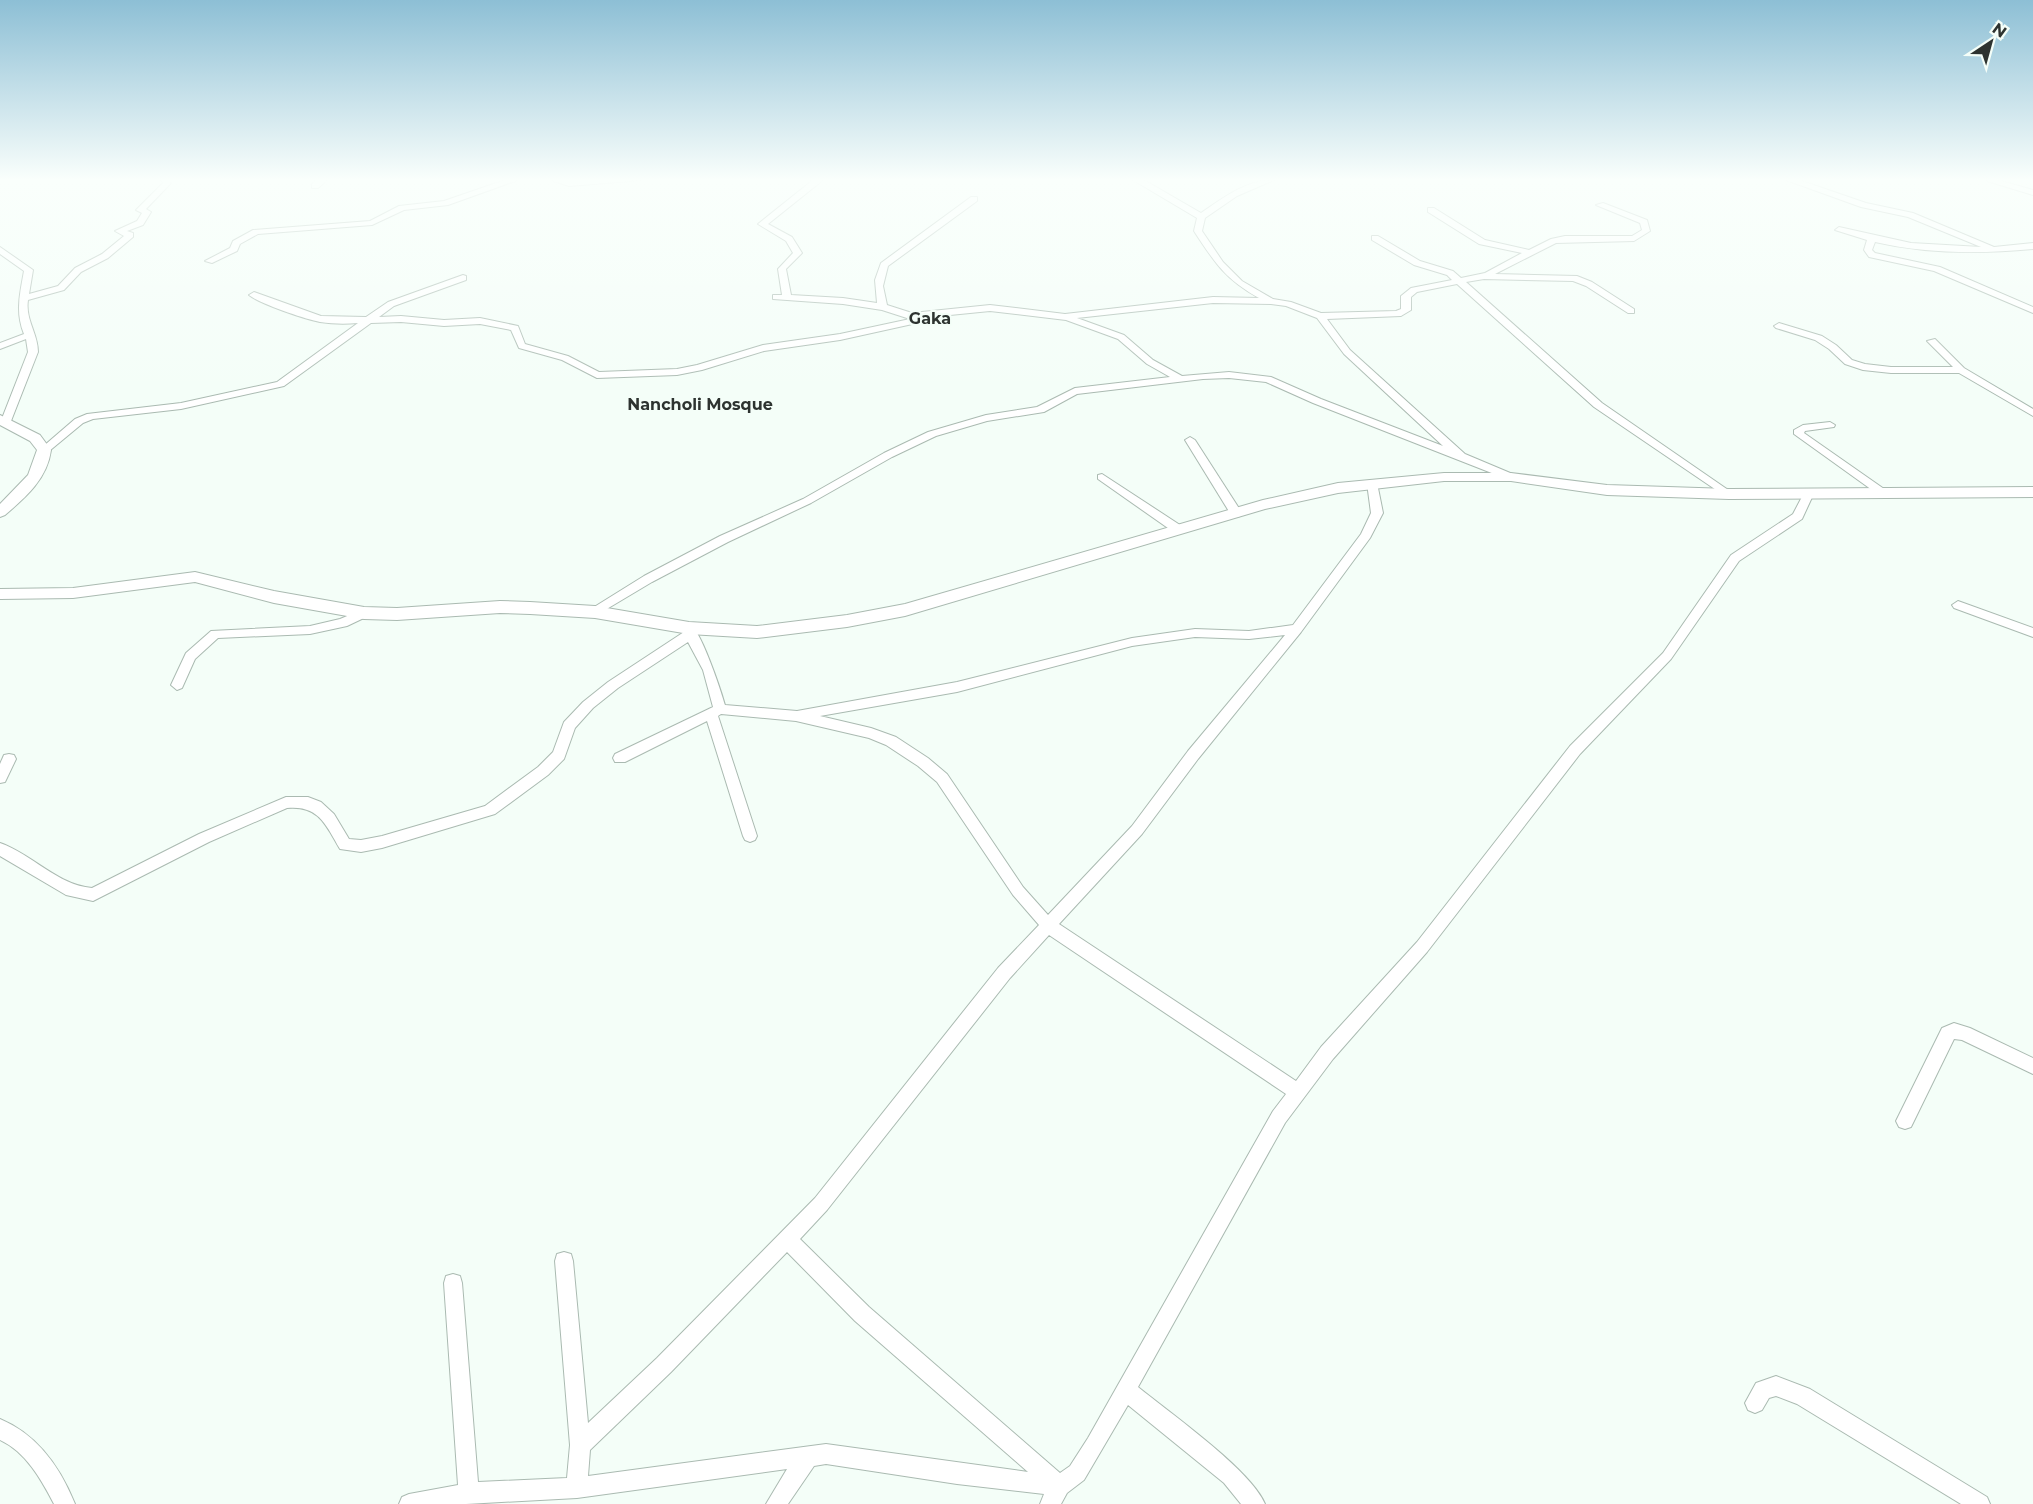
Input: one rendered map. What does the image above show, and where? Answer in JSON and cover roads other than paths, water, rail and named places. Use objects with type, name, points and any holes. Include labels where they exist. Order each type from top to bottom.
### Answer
[{"type":"street","points":[[0,250],[29,270],[24,298],[24,322],[33,352],[3,420],[36,438],[44,450],[44,459],[31,482],[0,512]]},
{"type":"street","points":[[24,298],[61,288],[78,270],[112,250]]},
{"type":"street","points":[[209,261],[232,250]]},
{"type":"street","points":[[787,298],[782,269],[798,253],[796,250]]},
{"type":"street","points":[[883,306],[880,301],[880,272],[884,265],[904,250]]},
{"type":"street","points":[[1211,250],[1220,264],[1239,283],[1271,301],[1320,316],[1398,314],[1406,309],[1408,293],[1456,280],[1484,276],[1533,276],[1582,280],[1631,311]]},
{"type":"street","points":[[1395,250],[1417,263],[1450,273],[1598,405],[1729,494]]},
{"type":"street","points":[[1519,250],[1532,253]]},
{"type":"street","points":[[1484,276],[1537,250]]},
{"type":"street","points":[[1868,250],[1872,255],[1937,269],[2033,310]]},
{"type":"street","points":[[44,450],[79,421],[91,416],[181,406],[280,384],[397,301],[463,278]]},
{"type":"street","points":[[254,295],[313,318],[341,321],[373,318],[439,323],[480,321],[512,327],[516,330],[522,346],[565,358],[600,375],[690,371],[763,348],[840,337],[959,310],[990,309],[1065,317],[1197,301],[1271,301]]},
{"type":"street","points":[[776,297],[843,301],[883,306],[903,315],[929,316]]},
{"type":"street","points":[[1320,316],[1347,352],[1461,456]]},
{"type":"street","points":[[1065,317],[1121,337],[1150,362],[1179,378]]},
{"type":"street","points":[[1779,326],[1822,340],[1837,350],[1846,360],[1859,365],[1897,369],[1961,370]]},
{"type":"street","points":[[0,346],[29,334]]},
{"type":"street","points":[[1932,341],[1961,370],[2033,413]]},
{"type":"street","points":[[595,612],[648,579],[724,539],[807,501],[888,455],[932,434],[986,418],[1040,410],[1075,391],[1179,378],[1230,375],[1268,379],[1317,401],[1511,477]]},
{"type":"street","points":[[1830,425],[1803,428],[1799,430],[1799,434],[1883,493]]},
{"type":"street","points":[[1190,441],[1236,513]]},
{"type":"street","points":[[1102,477],[1179,530]]},
{"type":"street","points":[[0,594],[72,593],[195,577],[274,597],[364,613],[398,614],[500,607],[595,612],[690,631],[757,632],[848,621],[905,610],[1236,513],[1312,493],[1372,483],[1444,477],[1511,477],[1607,490],[1729,494],[2033,492]]},
{"type":"street","points":[[580,1445],[664,1365],[821,1204],[1004,973],[1137,830],[1193,755],[1297,629],[1366,535],[1377,513],[1372,483]]},
{"type":"street","points":[[1050,1504],[1060,1486],[1077,1473],[1095,1445],[1279,1117],[1327,1053],[1422,947],[1575,750],[1667,656],[1735,558],[1798,516],[1809,494]]},
{"type":"street","points":[[1958,605],[2033,633]]},
{"type":"street","points":[[177,685],[190,656],[215,634],[319,629],[344,623],[364,613]]},
{"type":"street","points":[[796,716],[957,687],[1132,642],[1196,633],[1249,635],[1297,629]]},
{"type":"street","points":[[690,631],[699,654],[709,670],[716,711],[750,836]]},
{"type":"street","points":[[0,849],[72,891],[93,896],[204,838],[286,803],[304,801],[318,807],[327,814],[345,845],[352,846],[382,842],[490,810],[543,771],[559,755],[569,726],[588,705],[690,631]]},
{"type":"street","points":[[620,758],[716,711],[796,716],[871,733],[891,741],[942,778],[1018,891],[1049,926],[1298,1092]]},
{"type":"street","points":[[0,778],[9,759]]},
{"type":"street","points":[[1905,1121],[1948,1033],[1954,1031],[1964,1033],[2033,1066]]},
{"type":"street","points":[[788,1240],[862,1314],[1060,1486]]},
{"type":"street","points":[[564,1261],[580,1445],[578,1488]]},
{"type":"street","points":[[453,1283],[469,1493]]},
{"type":"street","points":[[1755,1403],[1763,1390],[1776,1386],[1803,1396],[1980,1504]]},
{"type":"street","points":[[1126,1390],[1231,1476],[1255,1504]]},
{"type":"street","points":[[0,1429],[25,1443],[46,1467],[66,1504]]},
{"type":"street","points":[[408,1504],[469,1493],[578,1488],[826,1454],[957,1474],[1060,1486]]},
{"type":"street","points":[[776,1504],[809,1456]]},
{"type":"district","name":"Gaka","points":[[930,318]]},
{"type":"district","name":"Nancholi Mosque","points":[[700,404]]}]
